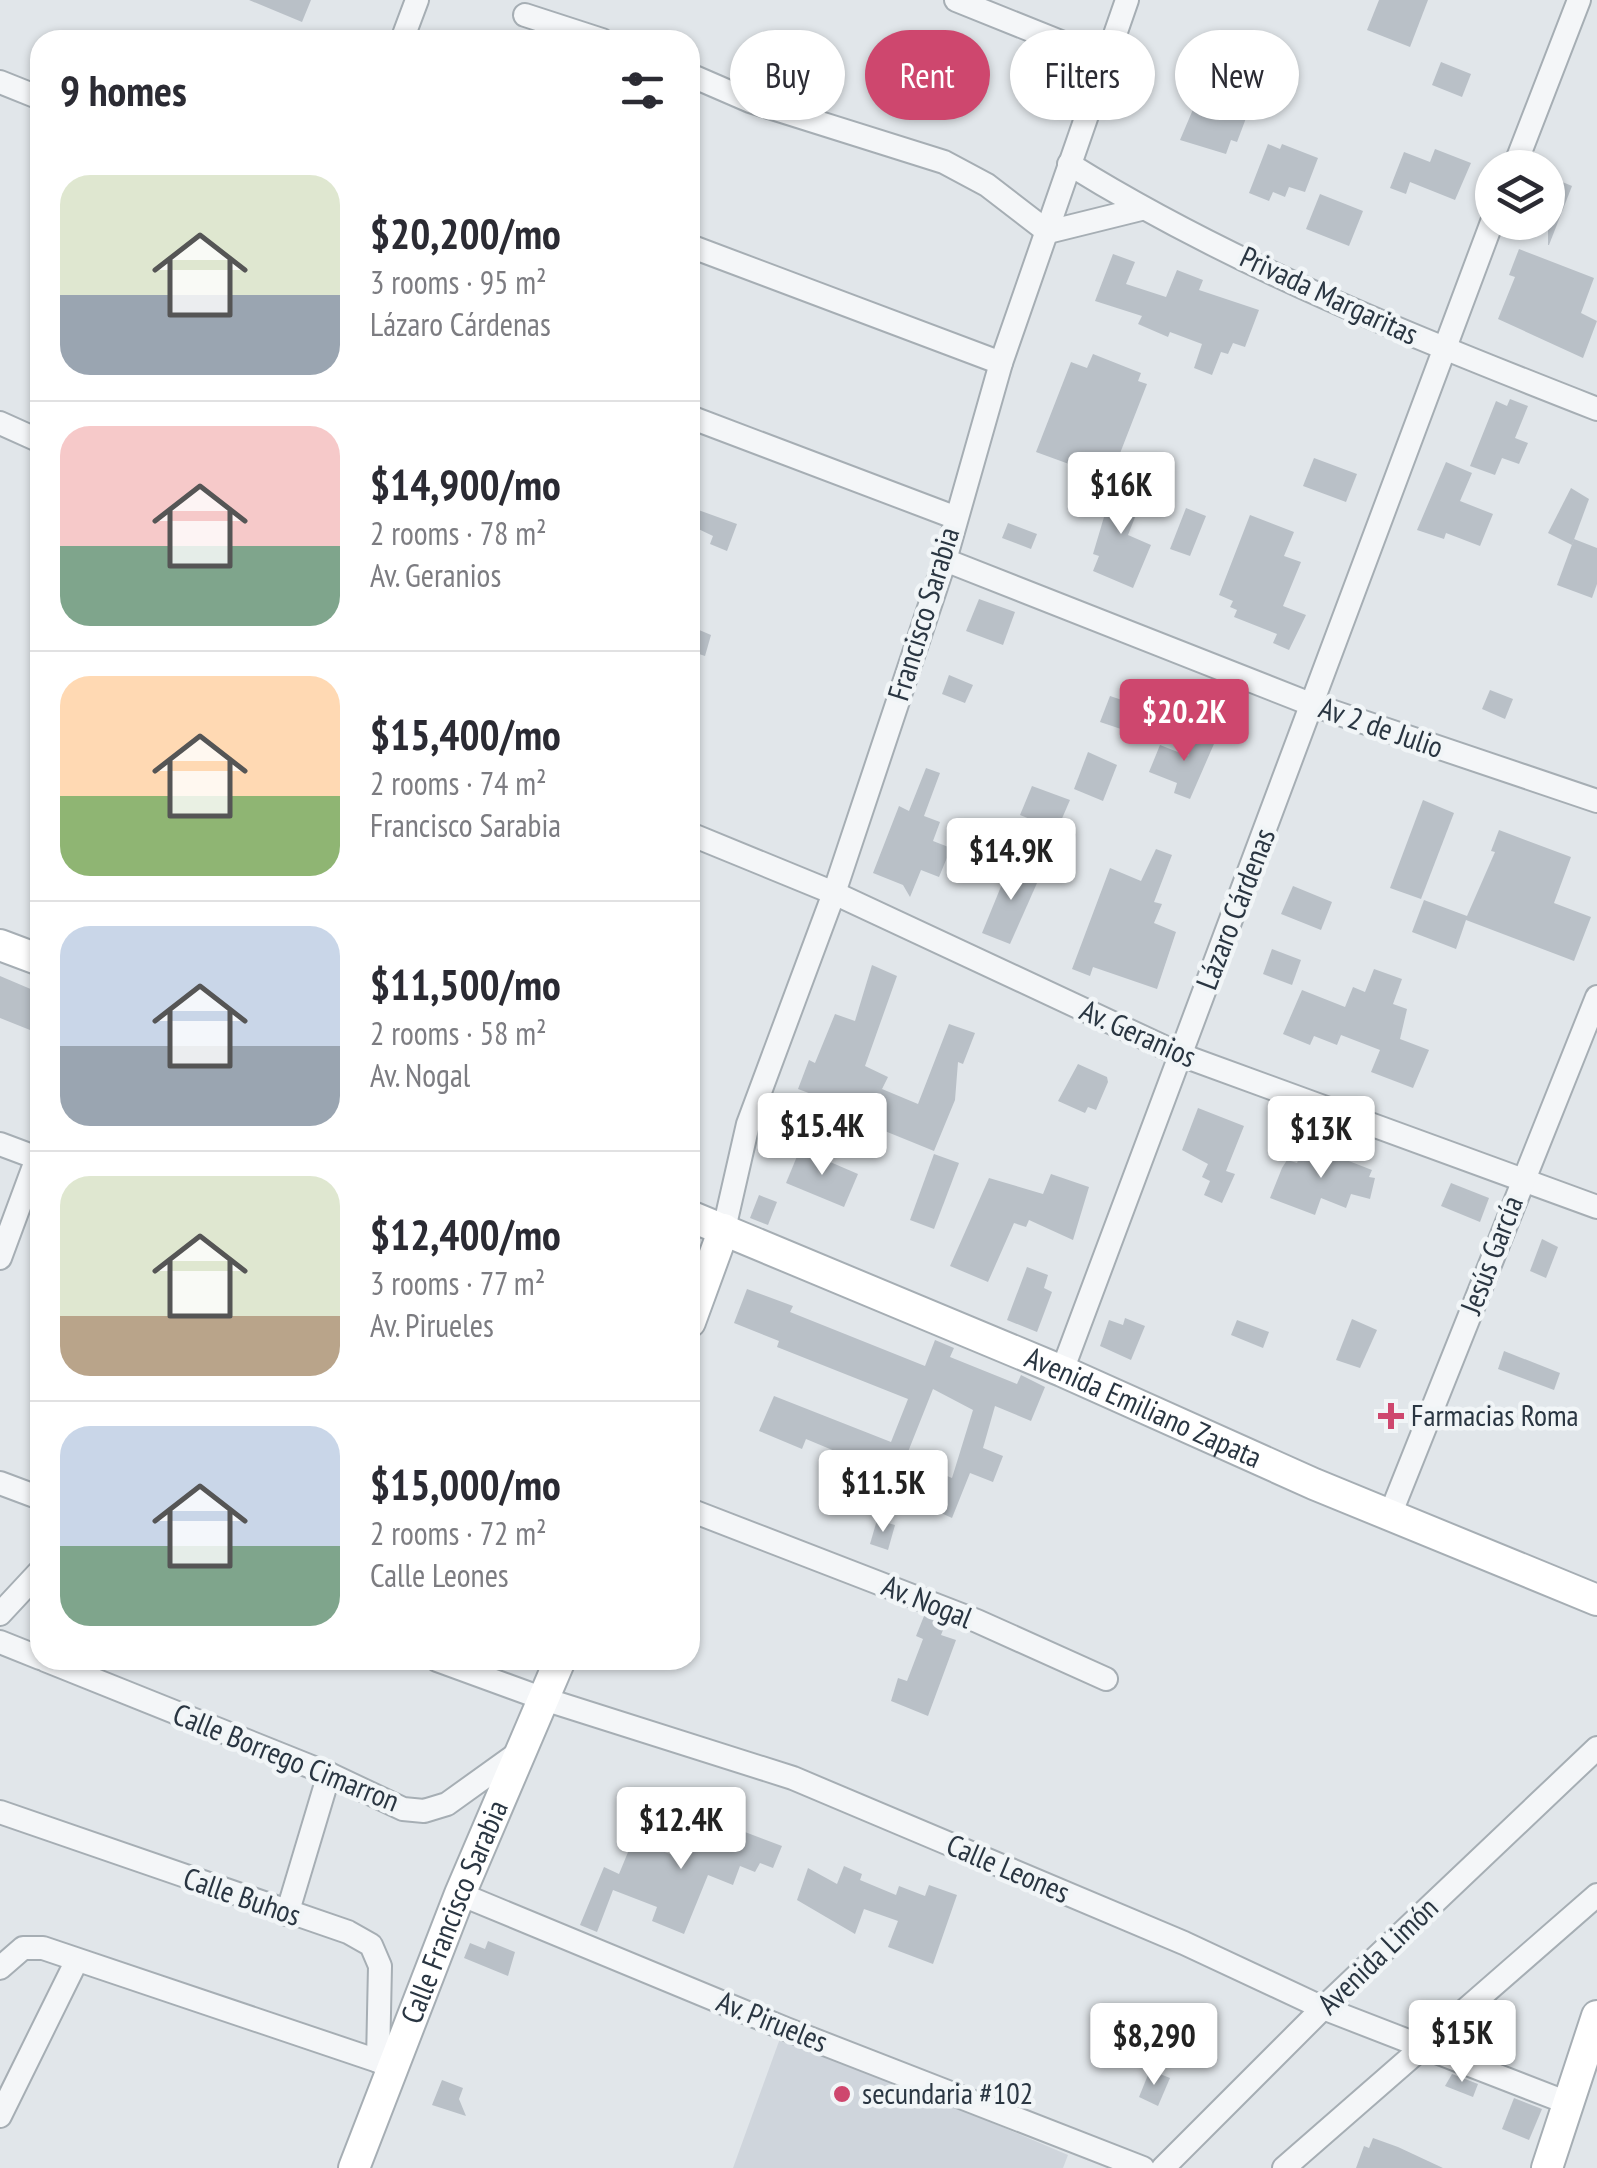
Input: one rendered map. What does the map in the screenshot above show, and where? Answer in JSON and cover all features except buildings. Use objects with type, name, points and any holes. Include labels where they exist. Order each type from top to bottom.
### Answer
[{"type":"main road","points":[[0,945],[30,956]]},
{"type":"main road","name":"Avenida Emiliano Zapata","points":[[700,1220],[1597,1600]]},
{"type":"main road","points":[[700,1295],[724,1229]]},
{"type":"main road","name":"Calle Francisco Sarabia","points":[[354,2168],[384,2064],[556,1670]]},
{"type":"main road","points":[[1546,2168],[1596,2030]]},
{"type":"street","points":[[406,30],[417,0]]},
{"type":"street","points":[[956,0],[1030,30]]},
{"type":"street","name":"Francisco Sarabia","points":[[1115,30],[1127,0]]},
{"type":"street","points":[[1521,150],[1579,0]]},
{"type":"street","points":[[525,15],[571,30]]},
{"type":"street","points":[[700,79],[750,101],[944,162],[987,185],[1048,232],[1142,209]]},
{"type":"street","points":[[0,82],[30,94]]},
{"type":"street","name":"Francisco Sarabia","points":[[724,1229],[748,1124],[834,893],[945,560],[954,516],[1001,363],[1084,120]]},
{"type":"street","name":"Privada Margaritas","points":[[1070,164],[1142,209],[1443,349],[1597,409]]},
{"type":"street","name":"Lázaro Cárdenas","points":[[1062,1371],[1485,240]]},
{"type":"street","points":[[700,250],[1001,363]]},
{"type":"street","points":[[700,421],[954,516]]},
{"type":"street","points":[[0,423],[30,436]]},
{"type":"street","name":"Av 2 de Julio","points":[[945,560],[1313,705],[1597,801]]},
{"type":"street","name":"Av. Geranios","points":[[700,838],[834,893],[1181,1055],[1597,1207]]},
{"type":"street","name":"Jesús García","points":[[1390,1514],[1597,997]]},
{"type":"street","points":[[0,1144],[30,1155]]},
{"type":"street","points":[[0,1258],[30,1181]]},
{"type":"street","points":[[0,1482],[30,1494]]},
{"type":"street","name":"Av. Nogal","points":[[700,1514],[977,1621],[1106,1680]]},
{"type":"street","points":[[0,1614],[30,1582]]},
{"type":"street","name":"Calle Borrego Cimarron","points":[[0,1642],[30,1654]]},
{"type":"street","name":"Calle Borrego Cimarron","points":[[70,1670],[329,1774],[403,1809],[424,1811],[447,1804],[518,1754]]},
{"type":"street","name":"Calle Leones","points":[[464,1670],[544,1700],[792,1778],[1184,1943],[1323,2008],[1568,2104]]},
{"type":"street","name":"Avenida Limón","points":[[1163,2168],[1323,2008],[1597,1748]]},
{"type":"street","points":[[287,1914],[329,1774]]},
{"type":"street","name":"Calle Buhos","points":[[0,1812],[348,1932],[371,1946],[380,1966],[384,2064]]},
{"type":"street","name":"Av. Pirueles","points":[[460,1894],[786,2030],[1143,2168]]},
{"type":"street","points":[[1284,2168],[1597,1895]]},
{"type":"street","points":[[0,1968],[23,1948],[43,1948],[384,2064]]},
{"type":"street","points":[[0,2116],[76,1962]]},
{"type":"shaded area","name":"secundaria #102","points":[[782,2033],[1068,2155],[1063,2168],[733,2168]]},
{"type":"place","name":"Farmacias Roma","points":[[1391,1416]]},
{"type":"place","name":"secundaria #102","points":[[842,2094]]}]
